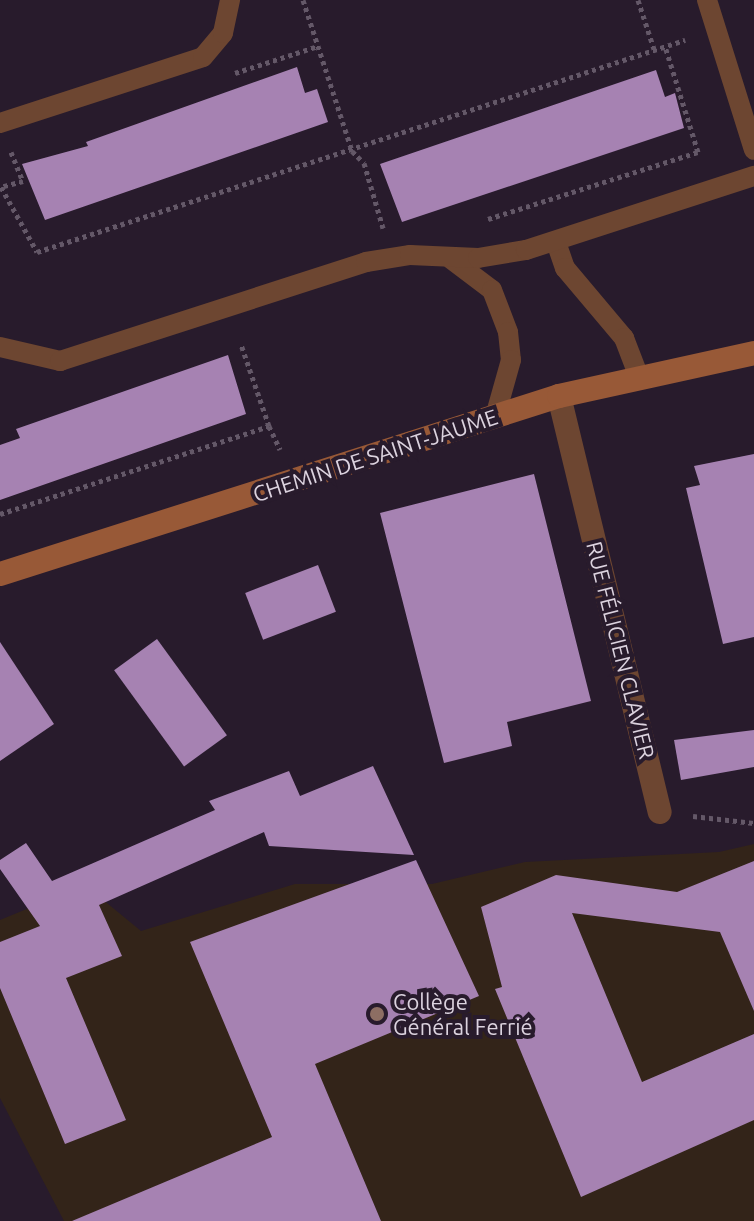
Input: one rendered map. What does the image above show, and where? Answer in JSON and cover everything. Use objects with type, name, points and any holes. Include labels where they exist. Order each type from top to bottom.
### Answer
[{"type":"street","name":"CHEMIN DE SAINT-JAUME","points":[[0,574],[559,396],[638,374],[754,353]]},
{"type":"street","name":"RUE FÉLICIEN CLAVIER","points":[[559,396],[660,812]]},
{"type":"lane","points":[[0,123],[203,57],[223,33],[230,0]]},
{"type":"lane","points":[[707,0],[754,150]]},
{"type":"lane","points":[[0,347],[60,361],[366,262],[410,255],[478,258],[556,242],[754,176]]},
{"type":"lane","points":[[556,242],[565,268],[624,338],[638,374]]},
{"type":"lane","points":[[447,257],[492,290],[508,332],[511,360],[495,417]]},
{"type":"path","points":[[303,0],[352,151],[364,163],[385,232]]},
{"type":"path","points":[[638,0],[654,49]]},
{"type":"path","points":[[8,145],[23,181],[1,187],[37,252],[717,30]]},
{"type":"path","points":[[219,78],[318,46]]},
{"type":"path","points":[[488,219],[698,152],[665,46]]},
{"type":"path","points":[[0,514],[269,426],[241,344]]},
{"type":"path","points":[[660,812],[754,823]]},
{"type":"shaded area","name":"Collège Général Ferrié","points":[[754,844],[754,1221],[64,1221],[0,1098],[0,920],[85,885],[141,931],[295,884],[432,884],[525,862],[719,852]]},
{"type":"building","points":[[297,67],[305,93],[317,89],[328,122],[45,220],[22,164],[88,146],[86,142]]},
{"type":"building","points":[[656,70],[665,97],[675,93],[684,128],[402,222],[380,164]]},
{"type":"building","points":[[228,355],[246,414],[0,500],[0,445],[20,438],[16,429]]},
{"type":"building","points":[[754,454],[754,637],[723,644],[686,488],[700,485],[694,466]]},
{"type":"building","points":[[534,474],[591,701],[507,722],[512,746],[444,763],[380,513]]},
{"type":"building","points":[[318,565],[336,612],[263,640],[245,593]]},
{"type":"building","points":[[157,639],[227,735],[184,766],[114,670]]},
{"type":"building","points":[[0,642],[54,724],[0,761]]},
{"type":"building","points":[[754,730],[754,767],[681,780],[674,740]]},
{"type":"building","points":[[373,766],[414,855],[269,846],[264,832],[99,905],[122,956],[66,978],[126,1120],[65,1144],[0,988],[0,942],[40,926],[0,869],[0,860],[26,843],[52,881],[215,810],[209,801],[289,771],[300,796]]},
{"type":"building","points":[[416,860],[479,996],[315,1064],[381,1221],[72,1221],[272,1137],[190,942]]},
{"type":"building","points":[[754,861],[754,1011],[720,932],[572,913],[642,1082],[754,1034],[754,1120],[581,1197],[495,989],[502,987],[481,907],[556,875],[677,892]]},
{"type":"place","name":"Collège Général Ferrié","points":[[377,1014]]}]
